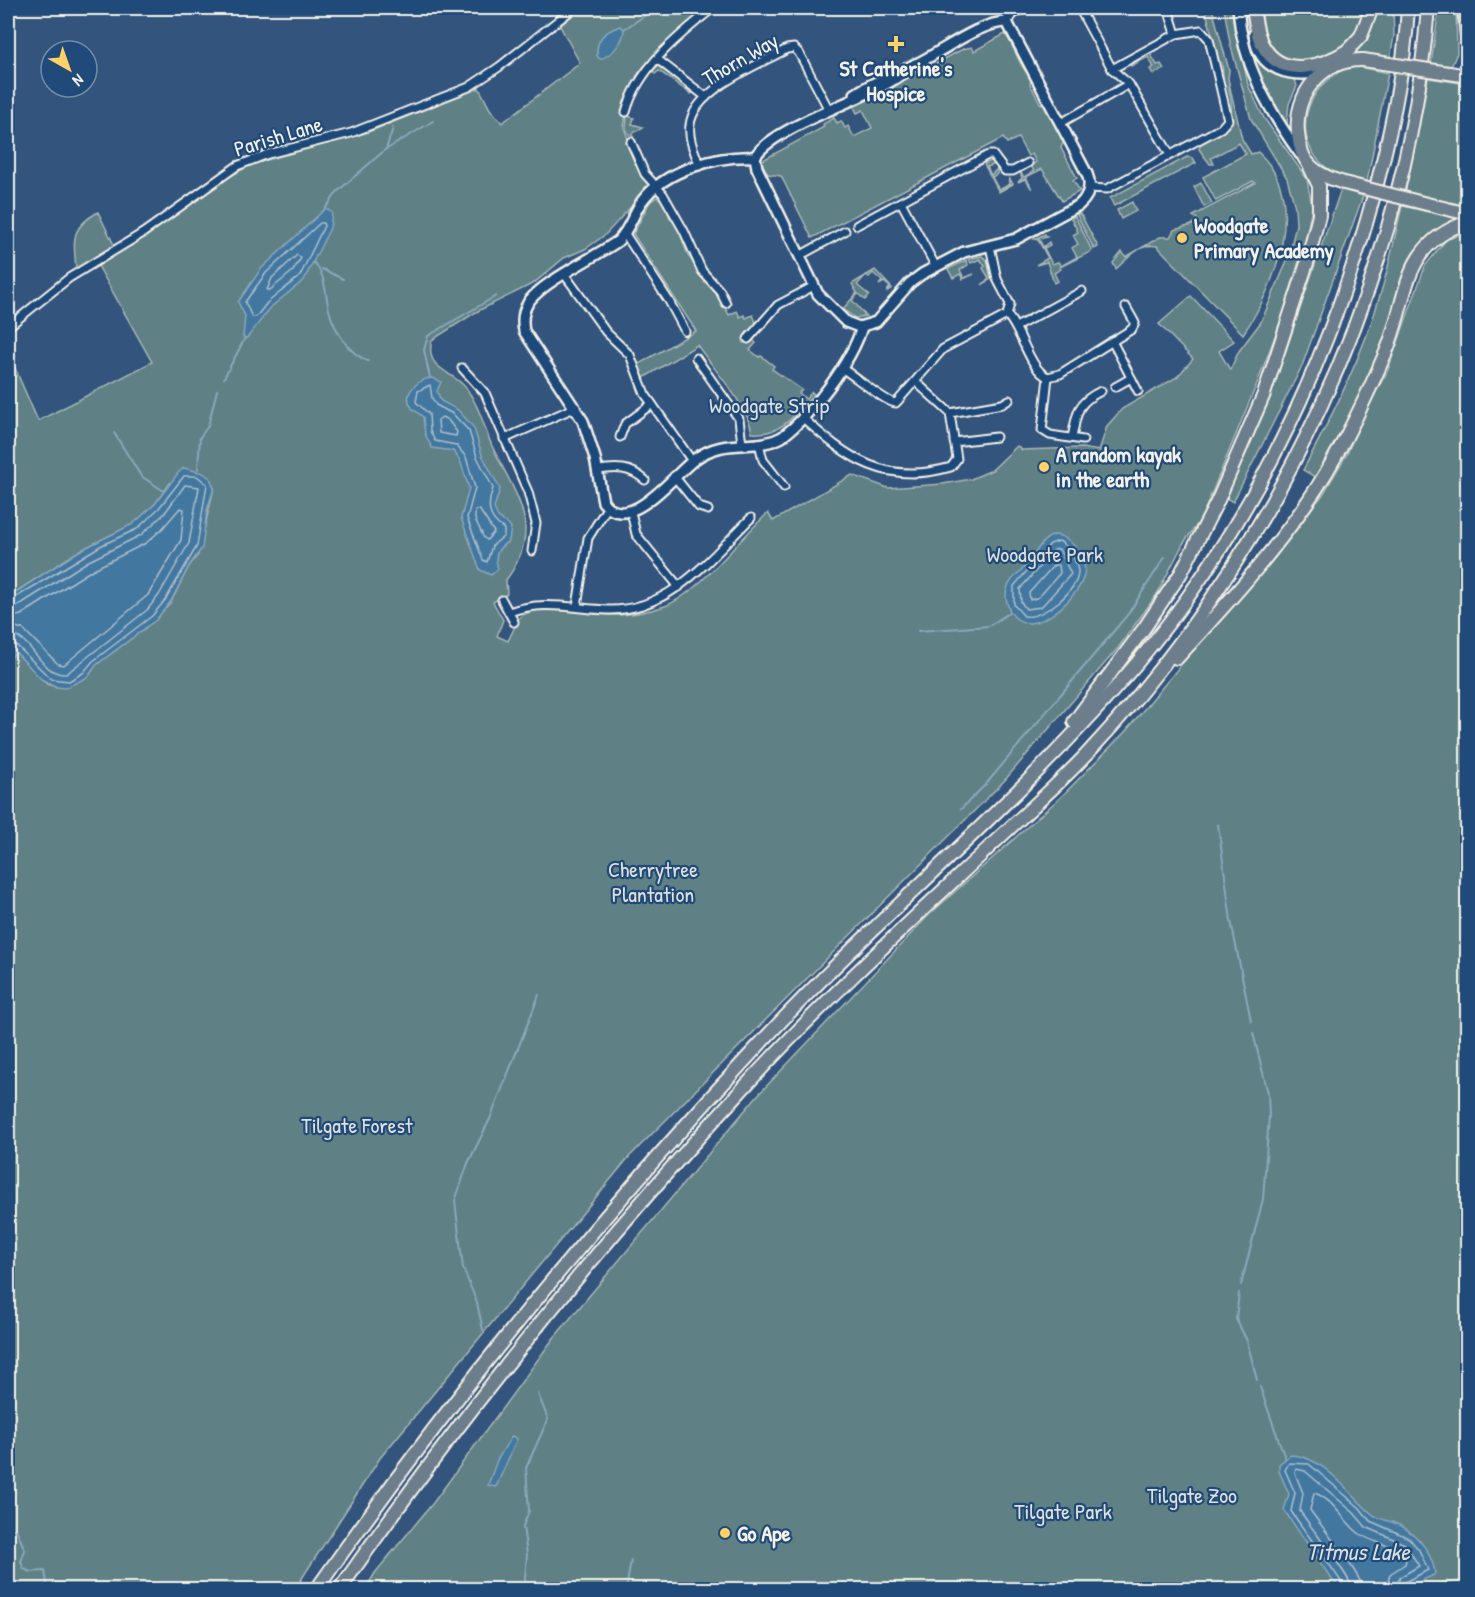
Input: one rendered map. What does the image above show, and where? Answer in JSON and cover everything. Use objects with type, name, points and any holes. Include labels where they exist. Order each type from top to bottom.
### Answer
[{"type":"highway","points":[[1252,8],[1262,45],[1271,56],[1282,63],[1297,67],[1316,66],[1350,49]]},
{"type":"highway","points":[[1029,779],[1097,693],[1158,608],[1187,561],[1218,500],[1264,394],[1307,263],[1318,220],[1321,198],[1318,182],[1307,162],[1298,136],[1298,111],[1306,92],[1364,32],[1372,8]]},
{"type":"highway","points":[[316,1590],[394,1479],[542,1291],[662,1150],[863,938],[1029,779],[1119,685],[1203,576],[1272,461],[1326,343],[1352,271],[1380,176],[1402,65],[1408,8]]},
{"type":"highway","points":[[1090,750],[1170,655],[1213,596],[1283,481],[1322,404],[1365,297],[1400,179],[1419,85],[1428,8]]},
{"type":"highway","points":[[1464,8],[1467,47]]},
{"type":"highway","points":[[1324,71],[1347,61],[1363,60],[1467,76]]},
{"type":"highway","points":[[1307,162],[1324,176],[1344,183],[1467,214]]},
{"type":"highway","points":[[339,1590],[406,1493],[558,1300],[748,1083],[893,937],[1090,750],[1221,609],[1306,505],[1349,429],[1387,350],[1414,262],[1433,239],[1467,222]]},
{"type":"street","name":"Parish Lane","points":[[8,327],[69,278],[143,233],[237,166],[278,151],[351,133],[469,87],[499,68],[574,8]]},
{"type":"street","points":[[626,111],[635,89],[657,59],[713,8]]},
{"type":"street","points":[[1007,22],[1011,14],[1021,8]]},
{"type":"street","points":[[1079,8],[1112,69],[1129,84],[1170,155]]},
{"type":"street","points":[[1168,8],[1176,34]]},
{"type":"street","points":[[1238,8],[1255,81],[1275,117],[1307,162]]},
{"type":"street","points":[[1252,8],[1255,43],[1266,62],[1292,75],[1324,71]]},
{"type":"street","points":[[755,157],[765,145],[829,110],[889,83],[915,64],[988,26],[1007,22]]},
{"type":"street","points":[[755,157],[757,168],[821,298],[846,322],[862,327],[876,322],[910,283],[964,252],[1016,239],[1079,205],[1089,188],[1087,174],[1007,22]]},
{"type":"street","points":[[1089,188],[1107,189],[1221,128],[1229,116],[1208,36],[1198,29],[1176,34],[1112,69]]},
{"type":"street","name":"Thorn Way","points":[[699,166],[691,143],[690,122],[706,97],[716,87],[787,50],[794,48],[829,110]]},
{"type":"street","points":[[657,59],[706,97]]},
{"type":"street","points":[[1060,123],[1129,84]]},
{"type":"street","points":[[631,142],[645,174],[658,187],[684,231],[702,271],[720,291],[726,303]]},
{"type":"street","points":[[857,225],[988,155],[993,155],[1005,171],[1013,171],[1028,162]]},
{"type":"street","points":[[755,157],[729,157],[699,166],[658,187],[642,202],[624,234],[531,298],[525,309],[523,324],[528,339],[577,409],[588,434],[598,470],[600,496],[607,508],[621,513],[631,512],[643,505],[692,461],[718,447],[779,439],[802,417],[843,369],[854,351],[862,327]]},
{"type":"street","points":[[901,202],[936,267]]},
{"type":"street","points":[[801,255],[845,231]]},
{"type":"street","points":[[624,234],[669,301],[685,331]]},
{"type":"street","points":[[843,369],[892,404],[900,400],[944,350],[1007,315],[1010,304],[997,279],[990,246]]},
{"type":"street","points":[[565,275],[606,332],[630,355],[638,382],[692,461]]},
{"type":"street","points":[[748,339],[778,305],[814,286]]},
{"type":"street","points":[[1016,327],[1082,291]]},
{"type":"street","points":[[1048,377],[1060,374],[1129,332],[1135,323],[1126,307]]},
{"type":"street","points":[[1007,315],[1016,327],[1038,369],[1048,377]]},
{"type":"street","points":[[1112,341],[1138,391]]},
{"type":"street","points":[[696,358],[739,419],[742,444]]},
{"type":"street","points":[[462,368],[485,393],[535,512],[536,523],[532,551]]},
{"type":"street","points":[[1048,377],[1048,391],[1041,427],[1047,434],[1083,440]]},
{"type":"street","points":[[1116,387],[1131,378]]},
{"type":"street","points":[[802,417],[850,457],[899,474],[953,466],[957,462],[950,413],[916,382]]},
{"type":"street","points":[[1072,438],[1080,406],[1089,396],[1101,391]]},
{"type":"street","points":[[950,413],[1002,404],[1009,400]]},
{"type":"street","points":[[620,437],[625,424],[652,404]]},
{"type":"street","points":[[504,439],[577,409]]},
{"type":"street","points":[[954,442],[996,437]]},
{"type":"street","points":[[759,443],[763,460],[784,487]]},
{"type":"street","points":[[598,470],[623,468],[634,471],[645,480]]},
{"type":"street","points":[[674,476],[699,507],[708,510]]},
{"type":"street","points":[[577,606],[588,538],[607,508]]},
{"type":"street","points":[[631,512],[636,534],[679,587]]},
{"type":"street","points":[[509,612],[540,604],[608,610],[634,607],[662,598],[679,587],[751,518]]},
{"type":"street","points":[[502,600],[514,622]]},
{"type":"green space","name":"Tilgate Forest","points":[[581,8],[709,8],[649,65],[644,66],[636,77],[637,81],[623,113],[626,114],[624,128],[629,141],[626,143],[641,175],[651,185],[605,235],[585,249],[564,258],[534,283],[476,312],[432,340],[432,358],[436,364],[460,382],[475,402],[492,446],[523,512],[524,544],[518,561],[506,580],[507,594],[493,602],[503,620],[497,636],[508,641],[519,618],[541,609],[566,609],[615,615],[640,612],[665,606],[678,600],[705,578],[768,513],[773,521],[852,475],[888,488],[943,484],[971,479],[992,470],[1017,446],[1022,450],[1082,448],[1099,451],[1107,426],[1122,409],[1177,377],[1193,359],[1159,324],[1191,296],[1234,341],[1219,351],[1230,370],[1239,351],[1261,322],[1288,259],[1296,225],[1295,207],[1287,178],[1251,119],[1230,43],[1224,8],[1233,8],[1248,85],[1264,118],[1307,179],[1312,207],[1306,237],[1284,312],[1201,519],[1183,544],[1157,594],[1118,648],[1004,781],[630,1156],[380,1458],[295,1589],[8,1589],[8,644],[47,684],[57,687],[88,677],[96,665],[144,629],[171,602],[189,566],[198,555],[214,488],[170,483],[155,504],[133,524],[79,551],[8,597],[8,352],[38,421],[152,362],[97,264],[123,250],[224,180],[252,164],[366,133],[479,88],[490,109],[502,123],[580,63],[560,26]]},
{"type":"green space","name":"Woodgate Primary Academy","points":[[1205,8],[1212,8],[1229,70],[1228,79],[1242,139],[1251,154],[1258,152],[1273,171],[1282,193],[1284,217],[1282,243],[1276,268],[1255,315],[1243,334],[1157,246],[1145,246],[1116,269],[1113,263],[1122,252],[1126,257],[1160,237],[1170,237],[1174,230],[1192,225],[1197,219],[1193,216],[1255,183],[1253,181],[1216,201],[1203,177],[1246,154],[1239,143],[1211,158],[1214,164],[1210,164],[1199,149],[1201,143],[1227,128],[1232,122],[1228,87],[1224,86],[1222,63],[1219,61]]},
{"type":"green space","points":[[1261,8],[1366,8],[1355,33],[1347,43],[1326,57],[1301,61],[1289,59],[1278,53],[1270,43]]},
{"type":"green space","points":[[1377,8],[1393,8],[1394,36],[1390,58],[1351,54],[1367,36]]},
{"type":"green space","points":[[1439,8],[1456,8],[1457,53],[1451,67],[1431,64]]},
{"type":"green space","points":[[1005,34],[1023,68],[1032,78],[1030,84],[1040,103],[1044,105],[1064,141],[1061,148],[1077,178],[1073,180],[1080,191],[1062,201],[1042,169],[1026,177],[1032,189],[1025,179],[1018,182],[1022,178],[1020,172],[1024,177],[1034,171],[1031,166],[1036,162],[1032,154],[1028,156],[1018,138],[1007,143],[1003,138],[812,238],[781,176],[768,174],[761,161],[824,127],[823,124],[834,118],[837,123],[841,121],[845,128],[848,126],[854,137],[872,128],[863,110],[857,113],[854,107],[963,49],[972,47],[974,51]]},
{"type":"green space","points":[[1251,47],[1258,61],[1268,70],[1295,80],[1297,86],[1289,104],[1287,123],[1284,124],[1262,85],[1253,63]]},
{"type":"green space","points":[[1149,52],[1157,65],[1161,64],[1164,69],[1153,74],[1150,69],[1154,67],[1148,57],[1131,66],[1129,63]]},
{"type":"green space","points":[[658,66],[682,83],[689,92],[693,92],[691,94],[659,71],[655,74],[652,71]]},
{"type":"green space","points":[[1354,66],[1388,73],[1367,182],[1331,171],[1317,158],[1308,144],[1305,128],[1307,112],[1314,97],[1324,84],[1337,73]]},
{"type":"green space","points":[[1428,78],[1467,84],[1467,208],[1405,193]]},
{"type":"green space","points":[[627,116],[634,118],[632,124],[643,127],[632,134],[634,139],[632,140],[626,129]]},
{"type":"green space","points":[[1187,157],[1193,158],[1196,163],[1114,206],[1110,198]]},
{"type":"green space","points":[[991,161],[996,164],[987,167],[991,175],[998,168],[997,174],[992,177],[999,190],[1010,184],[1009,178],[1013,184],[999,192],[984,164]]},
{"type":"green space","points":[[1201,183],[1212,203],[1204,207],[1194,187]]},
{"type":"green space","points":[[1341,189],[1363,196],[1302,366],[1233,502],[1226,498],[1267,405]]},
{"type":"green space","name":"Woodgate Strip","points":[[657,197],[665,202],[670,217],[677,224],[687,253],[700,275],[716,290],[729,315],[737,311],[740,317],[744,315],[746,318],[753,315],[757,325],[746,333],[743,343],[753,340],[756,343],[750,350],[774,366],[772,369],[802,390],[799,393],[806,399],[812,392],[814,394],[794,416],[780,427],[762,433],[752,433],[737,400],[697,345],[642,379],[637,365],[696,331],[633,234],[650,202]]},
{"type":"green space","points":[[1132,202],[1136,211],[1121,219],[1117,210]]},
{"type":"green space","points":[[1402,206],[1462,219],[1434,233],[1413,256],[1379,354],[1361,396],[1315,477],[1303,470],[1366,338],[1390,260]]},
{"type":"green space","points":[[98,212],[115,247],[76,270],[75,236],[82,224]]},
{"type":"green space","points":[[1079,213],[1098,247],[1094,249],[1077,215]]},
{"type":"green space","points":[[1075,216],[1092,251],[1060,267],[1061,269],[1054,273],[1058,281],[1054,283],[1047,262],[1036,265],[1048,258],[1038,240],[1034,239],[1045,234],[1047,237],[1039,239],[1043,247],[1049,242],[1050,245],[1044,248],[1052,264],[1058,262],[1061,266],[1077,257],[1072,248],[1078,244],[1073,235],[1078,232],[1071,218]]},
{"type":"green space","points":[[1467,232],[1468,1576],[1461,1581],[1443,1583],[1444,1587],[1456,1588],[1467,1584],[1467,1589],[365,1590],[375,1573],[433,1503],[553,1339],[757,1096],[929,915],[1063,795],[1125,732],[1322,496],[1347,454],[1362,418],[1388,370],[1425,266],[1446,240]]},
{"type":"green space","points":[[982,256],[987,260],[991,279],[982,285],[989,278],[983,268],[985,266],[980,259],[971,263],[969,259]]},
{"type":"green space","points":[[967,260],[968,265],[960,270],[964,278],[974,274],[963,279],[960,274],[953,278],[948,269]]},
{"type":"green space","points":[[875,270],[892,288],[886,292],[890,287],[884,282],[879,285],[882,281],[873,273],[869,277],[866,275]]},
{"type":"green space","points":[[865,276],[857,285],[869,295],[865,300],[858,294],[852,300],[866,316],[855,318],[843,309],[857,293],[852,284]]},
{"type":"water","points":[[620,26],[624,29],[620,43],[613,51],[600,59],[597,56],[597,50],[602,36]]},
{"type":"water","points":[[326,208],[332,213],[330,228],[304,280],[271,307],[247,338],[243,337],[245,316],[238,302],[261,269]]},
{"type":"water","points":[[432,378],[441,382],[437,391],[441,401],[458,410],[474,428],[482,455],[500,489],[494,508],[498,517],[511,527],[509,541],[497,553],[498,569],[491,575],[480,570],[461,518],[469,488],[460,460],[453,451],[432,448],[425,434],[423,417],[412,408],[409,402],[413,387]]},
{"type":"water","points":[[184,468],[203,473],[210,478],[214,488],[207,510],[202,548],[189,566],[171,601],[156,620],[96,665],[88,677],[65,688],[57,687],[41,679],[8,644],[8,597],[79,551],[133,524],[155,504]]},
{"type":"water","points":[[1055,535],[1067,539],[1081,556],[1085,569],[1081,583],[1060,609],[1031,623],[1020,621],[1009,609],[1006,598],[1008,586],[1043,542]]},
{"type":"water","points":[[512,1436],[517,1439],[496,1487],[488,1485],[497,1460]]},
{"type":"water","name":"Titmus Lake","points":[[1291,1455],[1303,1457],[1325,1469],[1373,1515],[1400,1525],[1414,1535],[1425,1548],[1433,1563],[1434,1575],[1403,1589],[1343,1589],[1333,1581],[1284,1510],[1289,1494],[1279,1471],[1279,1464]]},
{"type":"waterway","points":[[624,29],[657,8]]},
{"type":"waterway","points":[[387,149],[433,121]]},
{"type":"waterway","points":[[325,209],[338,191],[386,149],[393,128]]},
{"type":"waterway","points":[[313,262],[323,278],[329,310],[339,333],[355,353],[368,361]]},
{"type":"waterway","points":[[322,269],[343,279]]},
{"type":"waterway","points":[[430,378],[424,350],[428,336],[496,296]]},
{"type":"waterway","points":[[224,378],[245,338]]},
{"type":"waterway","points":[[198,469],[200,437],[208,426],[217,390]]},
{"type":"waterway","points":[[114,433],[141,476],[164,491]]},
{"type":"waterway","points":[[961,809],[987,783],[1128,614],[1165,557]]},
{"type":"waterway","points":[[918,631],[989,626],[1010,612]]},
{"type":"waterway","points":[[8,661],[15,653]]},
{"type":"waterway","points":[[1218,824],[1231,921],[1251,1021]]},
{"type":"waterway","points":[[483,1330],[477,1303],[463,1268],[455,1201],[468,1163],[490,1119],[539,995]]},
{"type":"waterway","points":[[1241,1285],[1263,1199],[1269,1116],[1268,1093],[1253,1033]]},
{"type":"waterway","points":[[1239,1293],[1236,1319],[1247,1341],[1257,1380]]},
{"type":"waterway","points":[[1260,1387],[1285,1458]]},
{"type":"waterway","points":[[524,1590],[527,1555],[523,1526],[529,1511],[526,1468],[548,1419],[538,1394]]},
{"type":"waterway","points":[[8,1529],[16,1529],[25,1550],[21,1562],[24,1569],[31,1572],[45,1571],[48,1590]]},
{"type":"waterway","points":[[626,1590],[631,1560]]},
{"type":"place","name":"St Catherine's Hospice","points":[[896,44]]},
{"type":"place","name":"Woodgate Primary Academy","points":[[1182,238]]},
{"type":"place","name":"A random kayak in the earth","points":[[1044,467]]},
{"type":"place","name":"Go Ape","points":[[725,1533]]},
{"type":"park label","name":"Woodgate Park","points":[[1045,554]]},
{"type":"park label","name":"Cherrytree Plantation","points":[[653,882]]},
{"type":"park label","name":"Tilgate Zoo","points":[[1192,1495]]},
{"type":"park label","name":"Tilgate Park","points":[[1063,1511]]}]
